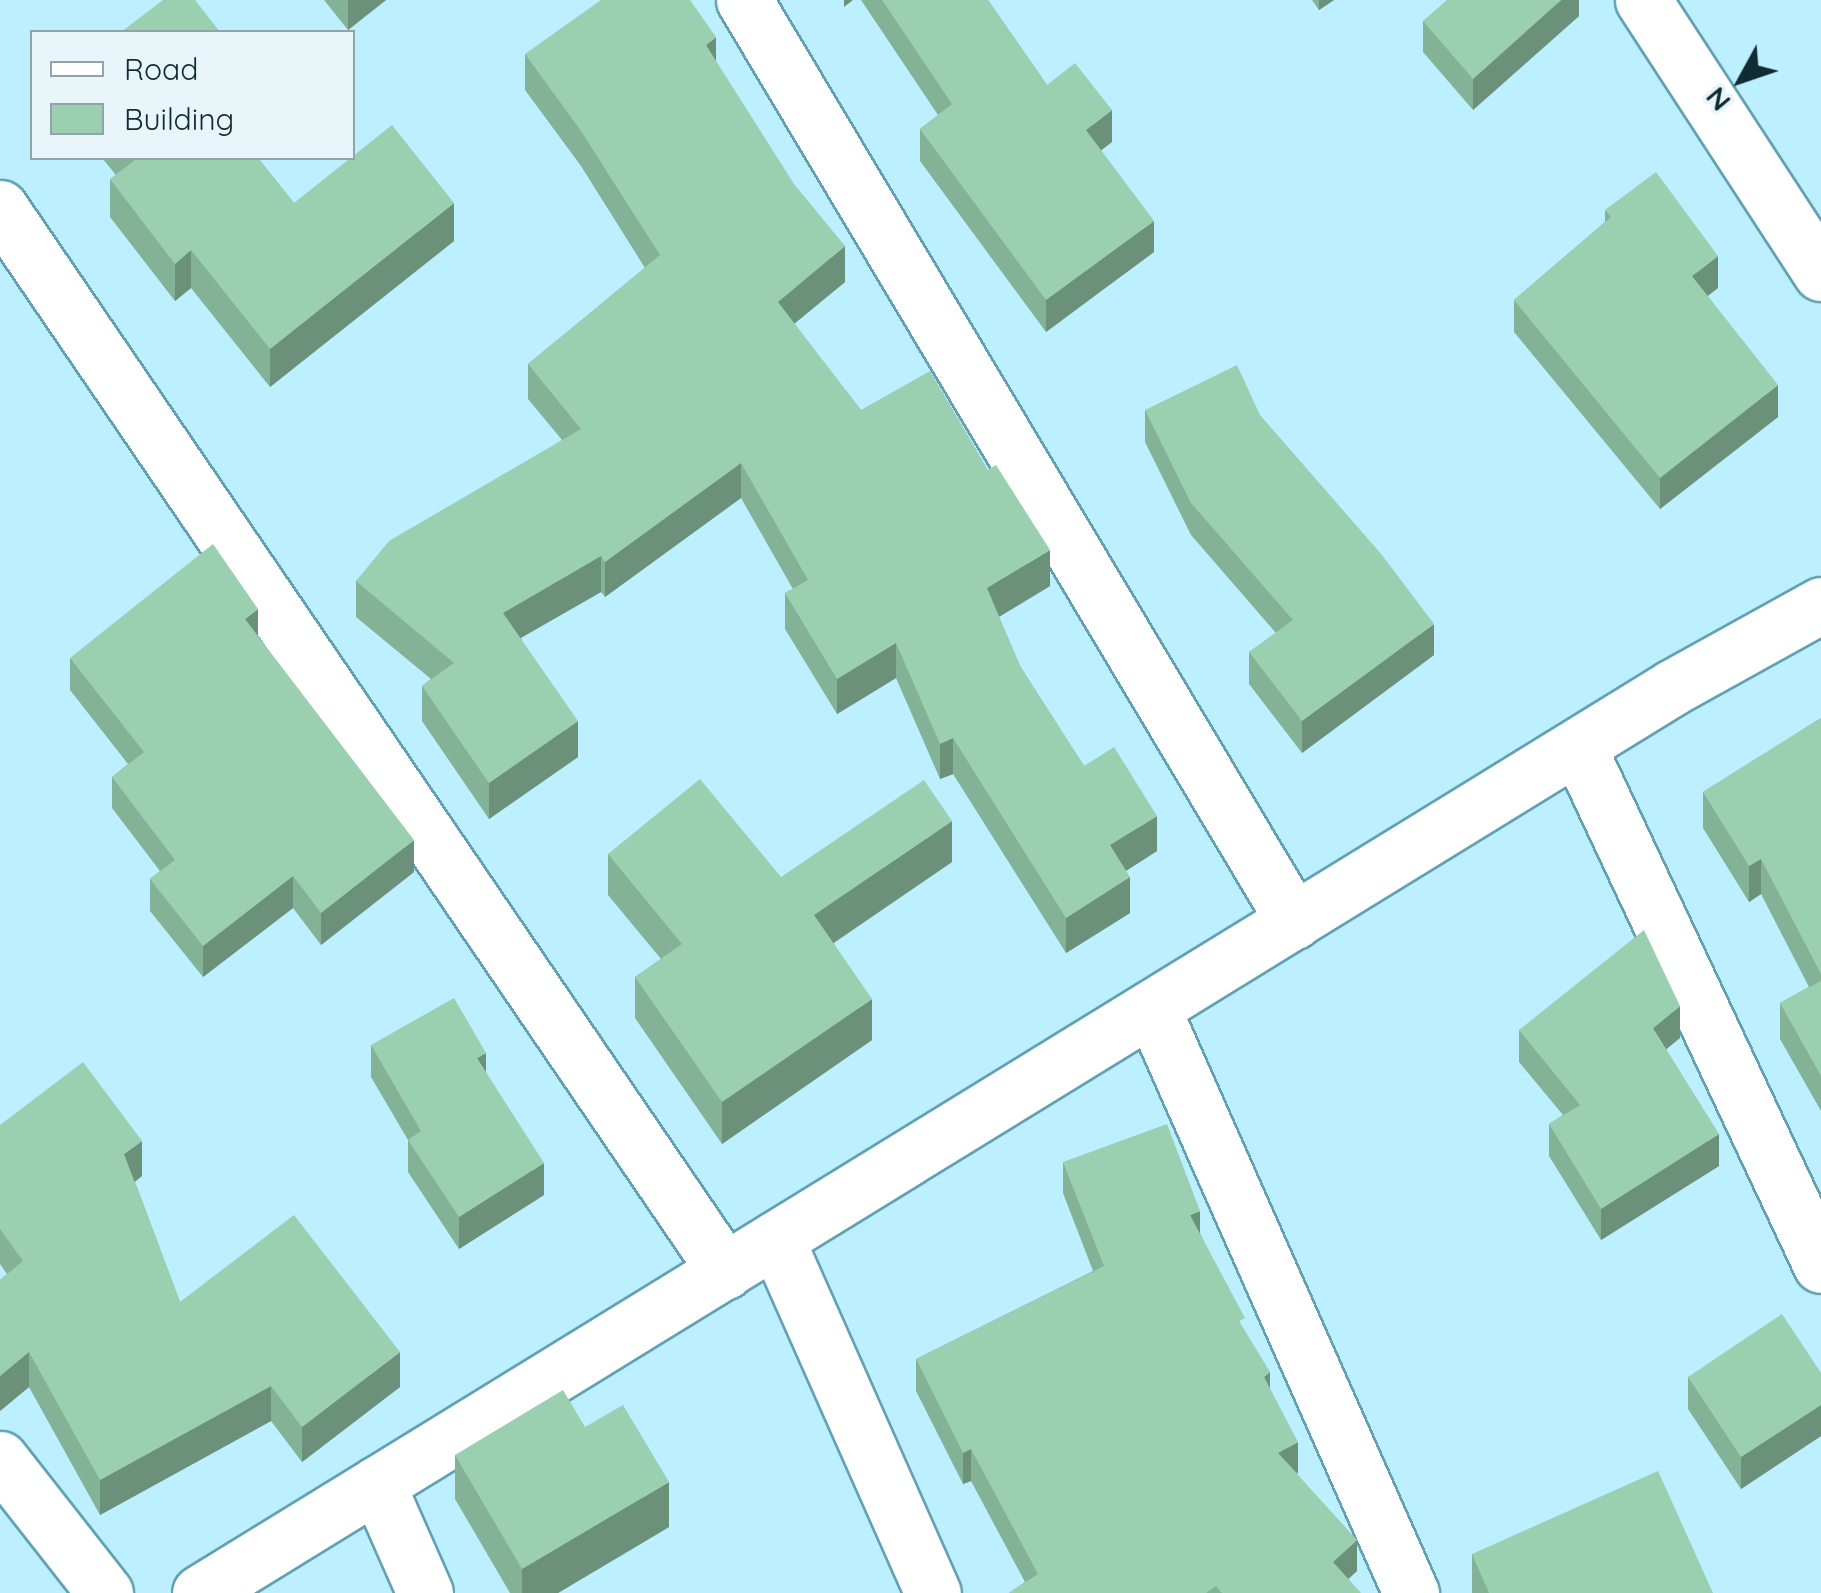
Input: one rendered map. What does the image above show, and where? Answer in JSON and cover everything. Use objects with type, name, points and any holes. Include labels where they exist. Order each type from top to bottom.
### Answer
[{"type":"street","points":[[744,0],[1294,921]]},
{"type":"street","points":[[1644,0],[1821,273]]},
{"type":"street","points":[[0,208],[725,1271]]},
{"type":"street","points":[[200,1593],[1673,687],[1821,605]]},
{"type":"street","points":[[1578,747],[1821,1266]]},
{"type":"street","points":[[1152,1008],[1411,1593]]},
{"type":"street","points":[[776,1240],[933,1593]]},
{"type":"street","points":[[0,1459],[105,1593]]},
{"type":"street","points":[[377,1484],[426,1593]]},
{"type":"building","points":[[163,0],[195,0],[218,30],[124,30]]},
{"type":"building","points":[[601,0],[690,0],[716,37],[706,45],[794,184],[845,246],[778,302],[861,410],[930,371],[988,470],[996,465],[1050,550],[987,588],[1020,666],[1084,766],[1114,747],[1157,816],[1110,845],[1130,877],[1066,918],[953,738],[940,744],[896,643],[837,679],[785,593],[808,580],[741,463],[605,562],[601,556],[503,613],[578,721],[489,783],[422,686],[454,663],[356,581],[389,541],[581,429],[528,364],[660,255],[581,131],[525,54]]},
{"type":"building","points":[[882,0],[988,0],[1047,85],[1075,63],[1112,110],[1086,130],[1154,221],[1046,300],[920,129],[952,104]]},
{"type":"building","points":[[1447,0],[1561,0],[1473,79],[1423,21]]},
{"type":"building","points":[[392,125],[454,203],[270,349],[191,250],[175,264],[110,179],[133,160],[260,160],[294,203],[348,160],[355,160],[355,154]]},
{"type":"building","points":[[1656,172],[1718,256],[1692,276],[1778,385],[1660,478],[1514,300],[1611,217],[1605,210]]},
{"type":"building","points":[[1237,365],[1260,415],[1382,555],[1434,624],[1302,721],[1249,652],[1293,620],[1191,503],[1145,410]]},
{"type":"building","points":[[213,544],[258,609],[245,619],[414,840],[321,913],[293,876],[203,946],[150,879],[175,860],[112,777],[144,752],[70,658]]},
{"type":"building","points":[[1821,718],[1821,974],[1761,859],[1749,866],[1703,792]]},
{"type":"building","points":[[700,779],[781,877],[924,780],[952,821],[814,915],[872,999],[722,1102],[635,977],[682,944],[608,854]]},
{"type":"building","points":[[1644,930],[1680,1006],[1653,1028],[1719,1134],[1601,1209],[1549,1124],[1580,1105],[1519,1030]]},
{"type":"building","points":[[1821,981],[1821,1076],[1780,1003]]},
{"type":"building","points":[[454,998],[486,1053],[477,1058],[544,1163],[459,1217],[408,1140],[421,1131],[371,1045]]},
{"type":"building","points":[[83,1062],[142,1141],[124,1154],[180,1302],[294,1215],[400,1352],[302,1427],[271,1386],[100,1480],[29,1352],[0,1376],[0,1280],[23,1261],[0,1229],[0,1125]]},
{"type":"building","points":[[1167,1124],[1200,1211],[1190,1215],[1245,1318],[1239,1321],[1270,1372],[1264,1377],[1298,1442],[1278,1453],[1357,1540],[1333,1562],[1361,1593],[1222,1593],[1216,1586],[1206,1593],[1009,1593],[1038,1574],[971,1449],[963,1453],[916,1359],[1104,1266],[1063,1162]]},
{"type":"building","points":[[1782,1314],[1821,1373],[1821,1405],[1741,1457],[1688,1377]]},
{"type":"building","points":[[563,1390],[585,1427],[623,1405],[669,1482],[522,1569],[455,1455]]},
{"type":"building","points":[[1658,1471],[1713,1593],[1489,1593],[1472,1554]]}]
